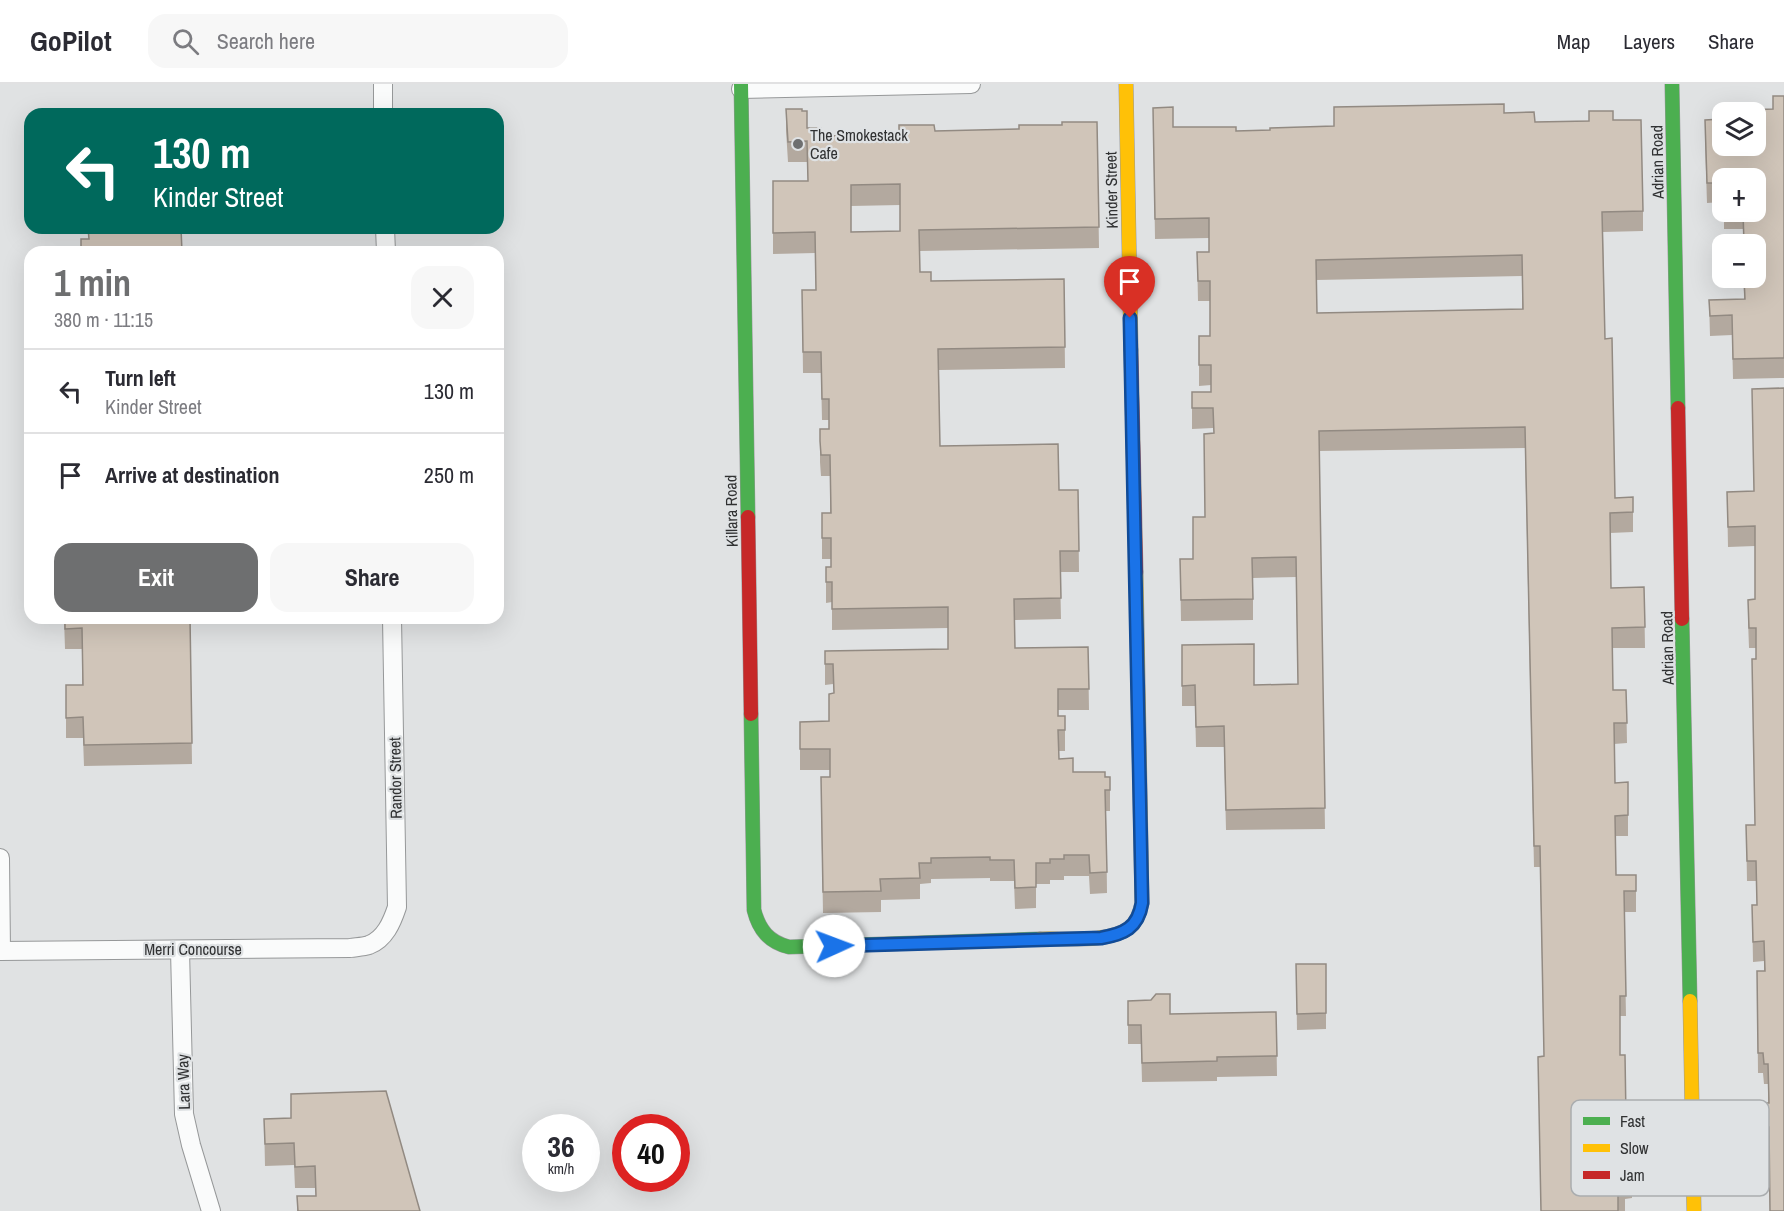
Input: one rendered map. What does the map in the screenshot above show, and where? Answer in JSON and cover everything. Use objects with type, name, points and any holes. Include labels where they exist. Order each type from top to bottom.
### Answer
[{"type":"street","points":[[382,84],[383,108]]},
{"type":"street","points":[[741,86],[972,84]]},
{"type":"street","name":"Kinder Street","points":[[764,935],[772,942],[789,947],[1101,938],[1118,934],[1131,927],[1141,913],[1126,84]]},
{"type":"street","name":"Adrian Road","points":[[1672,84],[1692,1100]]},
{"type":"street","name":"Killara Road","points":[[741,86],[754,910],[758,927],[764,935]]},
{"type":"street","name":"Randor Street","points":[[383,935],[391,924],[397,908],[392,624]]},
{"type":"street","points":[[0,858],[1,951]]},
{"type":"street","name":"Merri Concourse","points":[[1,951],[350,948],[370,945],[383,935]]},
{"type":"street","name":"Lara Way","points":[[180,950],[184,1114],[211,1211]]},
{"type":"street","name":"Adrian Road","points":[[1694,1196],[1694,1211]]},
{"type":"building","points":[[1773,96],[1784,96],[1784,358],[1733,359],[1732,315],[1710,316],[1709,300],[1745,299],[1744,288],[1766,288],[1766,234],[1744,234],[1743,222],[1766,222],[1766,168],[1712,168],[1712,183],[1707,183],[1705,120],[1712,120],[1712,156],[1766,156],[1766,109],[1773,109]]},
{"type":"building","points":[[1504,104],[1504,113],[1534,112],[1535,122],[1589,121],[1589,111],[1613,111],[1613,120],[1641,120],[1643,211],[1602,212],[1605,339],[1612,338],[1615,498],[1633,497],[1633,512],[1610,513],[1611,588],[1644,587],[1645,627],[1612,628],[1613,690],[1626,690],[1627,723],[1614,723],[1615,783],[1628,782],[1628,815],[1615,816],[1616,875],[1636,875],[1636,891],[1624,891],[1626,996],[1620,996],[1620,1055],[1625,1055],[1626,1100],[1571,1100],[1571,1196],[1618,1196],[1618,1211],[1541,1211],[1538,1057],[1544,1056],[1540,846],[1534,846],[1525,427],[1319,431],[1325,808],[1226,810],[1224,726],[1196,727],[1195,685],[1182,686],[1182,645],[1254,644],[1254,685],[1298,684],[1296,557],[1252,558],[1253,599],[1181,600],[1180,559],[1193,559],[1193,517],[1205,517],[1204,434],[1214,433],[1213,408],[1192,408],[1192,392],[1211,392],[1211,365],[1199,365],[1199,336],[1210,336],[1210,281],[1198,281],[1197,252],[1209,252],[1209,218],[1155,219],[1153,108],[1173,107],[1173,127],[1236,127],[1236,131],[1334,126],[1334,107]],"holes":[[[1522,255],[1523,309],[1317,313],[1316,260]]]},
{"type":"building","points":[[786,109],[807,111],[807,128],[821,128],[821,136],[899,135],[899,125],[934,125],[935,131],[1019,129],[1019,125],[1097,122],[1099,227],[919,230],[920,272],[931,272],[931,281],[1064,279],[1065,347],[938,349],[940,446],[1058,444],[1059,490],[1078,490],[1079,551],[1060,551],[1061,598],[1014,599],[1015,648],[1088,647],[1089,689],[1058,689],[1058,716],[1065,716],[1065,730],[1058,730],[1059,759],[1073,758],[1073,772],[1105,772],[1105,777],[1110,777],[1110,790],[1105,790],[1107,872],[1090,873],[1089,855],[1064,855],[1064,859],[1050,859],[1050,863],[1036,863],[1036,887],[1015,888],[1014,860],[990,860],[990,857],[931,858],[931,863],[919,863],[920,878],[880,879],[881,891],[823,892],[821,777],[830,777],[830,749],[800,749],[800,722],[829,721],[829,694],[834,693],[833,664],[825,664],[825,651],[948,649],[948,607],[832,609],[832,582],[826,582],[826,567],[831,567],[831,538],[822,538],[822,513],[831,513],[830,455],[821,455],[820,441],[820,429],[829,429],[829,399],[822,399],[821,352],[803,352],[802,290],[816,290],[815,232],[773,233],[773,181],[808,181],[807,141],[788,142]],"holes":[[[900,184],[900,231],[851,232],[851,185]]]},
{"type":"building","points":[[89,234],[181,234],[182,246],[81,246],[81,239],[89,239]]},
{"type":"building","points":[[1784,388],[1784,1211],[1770,1211],[1768,1064],[1764,1064],[1763,1053],[1758,1053],[1757,971],[1765,971],[1764,941],[1753,942],[1752,905],[1757,905],[1756,861],[1747,861],[1746,825],[1755,825],[1752,659],[1756,659],[1756,628],[1749,628],[1748,600],[1755,599],[1755,526],[1728,527],[1727,492],[1754,491],[1752,389]]},
{"type":"building","points":[[65,624],[190,624],[192,743],[84,745],[83,717],[66,718],[66,685],[83,685],[82,628],[65,629]]},
{"type":"building","points":[[1296,964],[1326,964],[1326,1013],[1297,1014]]},
{"type":"building","points":[[1156,994],[1170,994],[1170,1014],[1276,1012],[1277,1056],[1217,1057],[1217,1061],[1142,1063],[1141,1025],[1128,1025],[1128,1001],[1151,1000]]},
{"type":"building","points":[[386,1091],[420,1211],[298,1211],[297,1196],[316,1196],[315,1166],[295,1167],[294,1143],[265,1144],[264,1119],[291,1118],[291,1094]]},
{"type":"traffic: fast","points":[[741,84],[748,517]]},
{"type":"traffic: fast","points":[[1672,84],[1678,408]]},
{"type":"traffic: fast","points":[[1682,619],[1690,1001]]},
{"type":"traffic: fast","points":[[751,714],[754,910],[759,924],[770,938],[789,947],[1040,939]]},
{"type":"traffic: slow","points":[[1126,84],[1131,350]]},
{"type":"traffic: slow","points":[[1040,939],[1099,938],[1120,933],[1134,923],[1141,907],[1136,572]]},
{"type":"traffic: slow","points":[[1690,1001],[1692,1100]]},
{"type":"traffic: slow","points":[[1694,1196],[1694,1211]]},
{"type":"traffic: jam","points":[[1131,350],[1136,572]]},
{"type":"traffic: jam","points":[[1678,408],[1682,619]]},
{"type":"traffic: jam","points":[[748,517],[751,714]]},
{"type":"place","name":"The Smokestack Cafe","points":[[798,144]]},
{"type":"route","points":[[834,946],[1101,938],[1131,927],[1141,913],[1130,318]]}]
